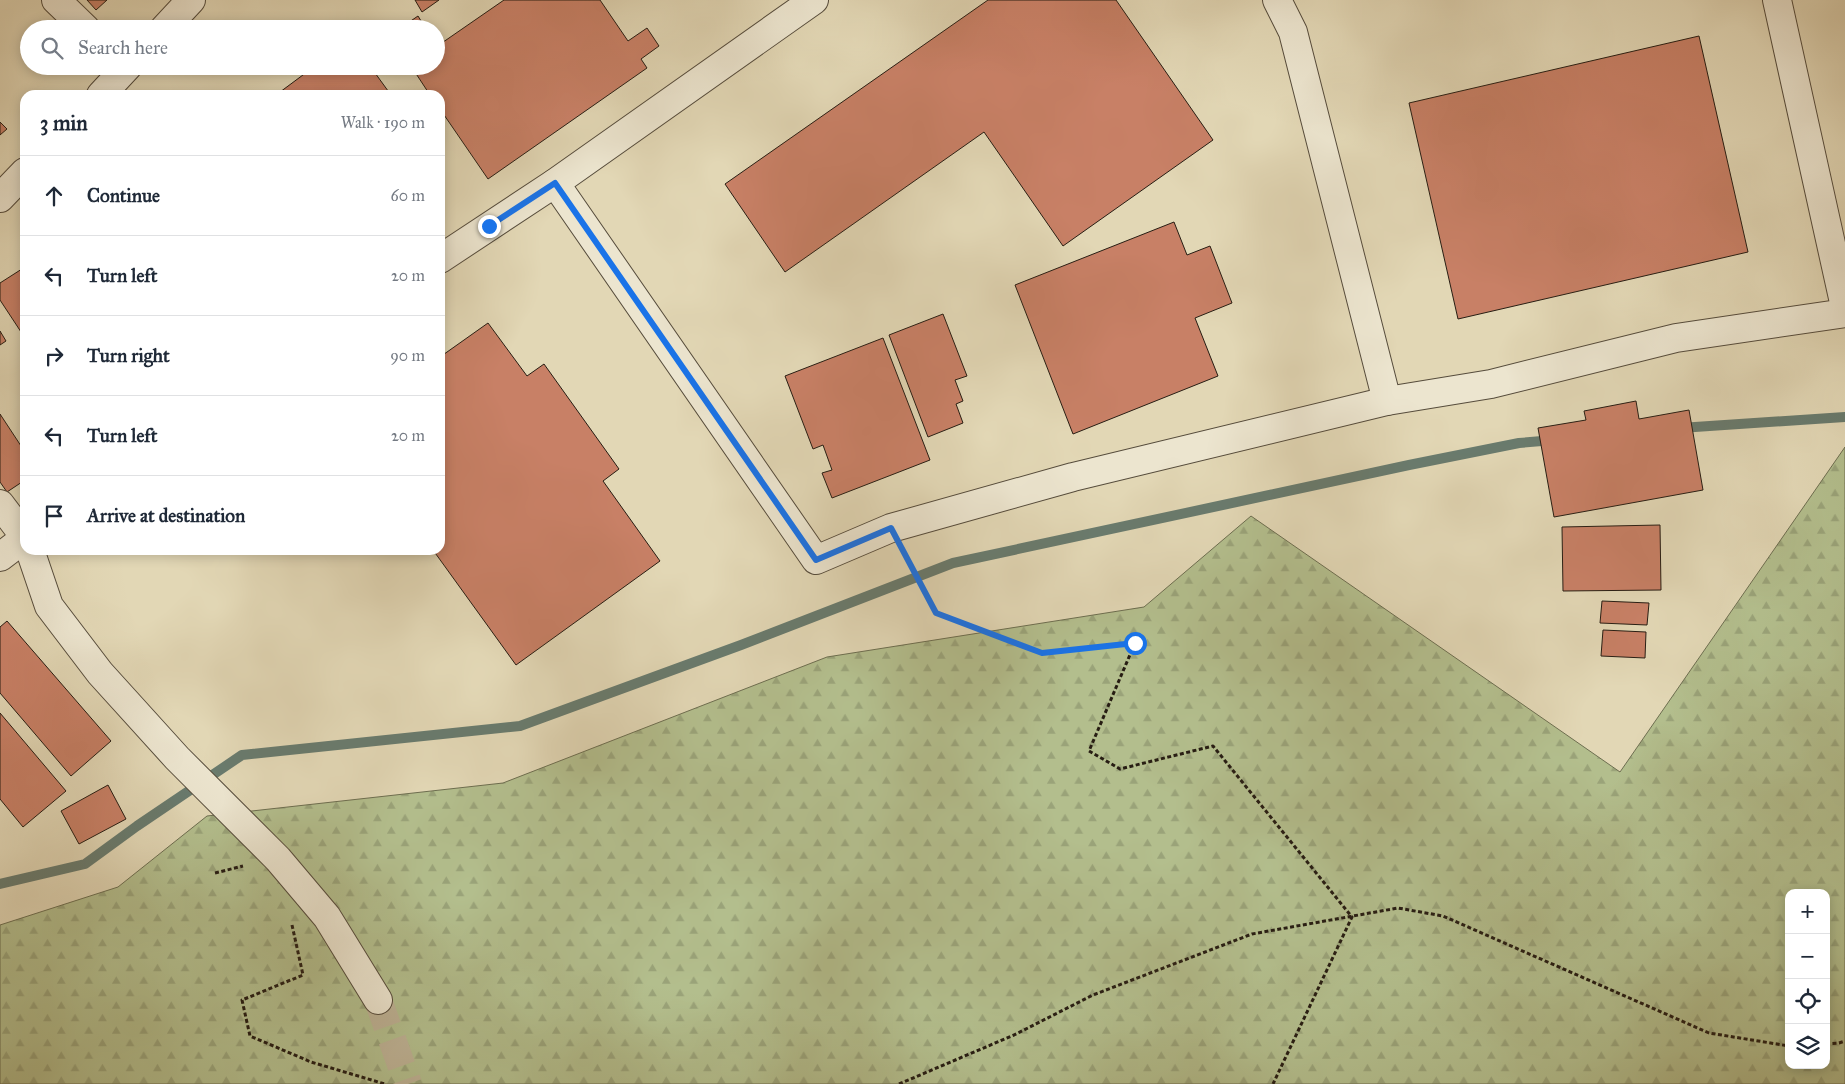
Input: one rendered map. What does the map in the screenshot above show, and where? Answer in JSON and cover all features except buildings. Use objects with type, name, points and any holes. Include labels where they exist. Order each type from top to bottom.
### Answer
[{"type":"street","points":[[56,0],[77,20]]},
{"type":"street","points":[[172,20],[191,0]]},
{"type":"street","points":[[445,255],[555,183],[814,0]]},
{"type":"street","points":[[1277,0],[1293,32],[1387,401]]},
{"type":"street","points":[[1777,0],[1845,307]]},
{"type":"street","points":[[105,90],[119,75]]},
{"type":"street","points":[[555,183],[816,560],[891,528],[1072,478],[1387,401],[1491,384],[1676,338],[1845,313]]},
{"type":"street","points":[[0,504],[20,531]]},
{"type":"street","points":[[0,557],[20,542]]},
{"type":"street","points":[[32,555],[49,606],[100,673],[186,767],[278,859],[328,917],[378,1000]]},
{"type":"path","points":[[891,528],[936,613],[1042,653],[1135,643],[1089,751],[1120,769],[1214,746],[1352,917]]},
{"type":"path","points":[[215,873],[278,859]]},
{"type":"path","points":[[899,1084],[1014,1035],[1092,995],[1252,934],[1398,908],[1443,916],[1709,1033],[1785,1045]]},
{"type":"path","points":[[291,917],[303,975],[242,1000],[250,1036],[311,1062],[385,1084]]},
{"type":"path","points":[[1273,1084],[1352,917]]},
{"type":"path","points":[[1830,1043],[1845,1041]]},
{"type":"green space","points":[[1845,447],[1845,1084],[0,1084],[0,925],[118,887],[207,816],[503,783],[827,657],[1144,607],[1251,516],[1620,772]]},
{"type":"waterway","points":[[1680,428],[1845,417]]},
{"type":"waterway","points":[[0,884],[85,864],[137,826],[242,755],[520,726],[741,645],[953,563],[1409,465],[1519,443],[1554,440]]},
{"type":"tunnel","points":[[378,1000],[408,1084]]},
{"type":"route","points":[[489,226],[555,183],[816,560],[891,528],[936,613],[1042,653],[1135,643]]}]
